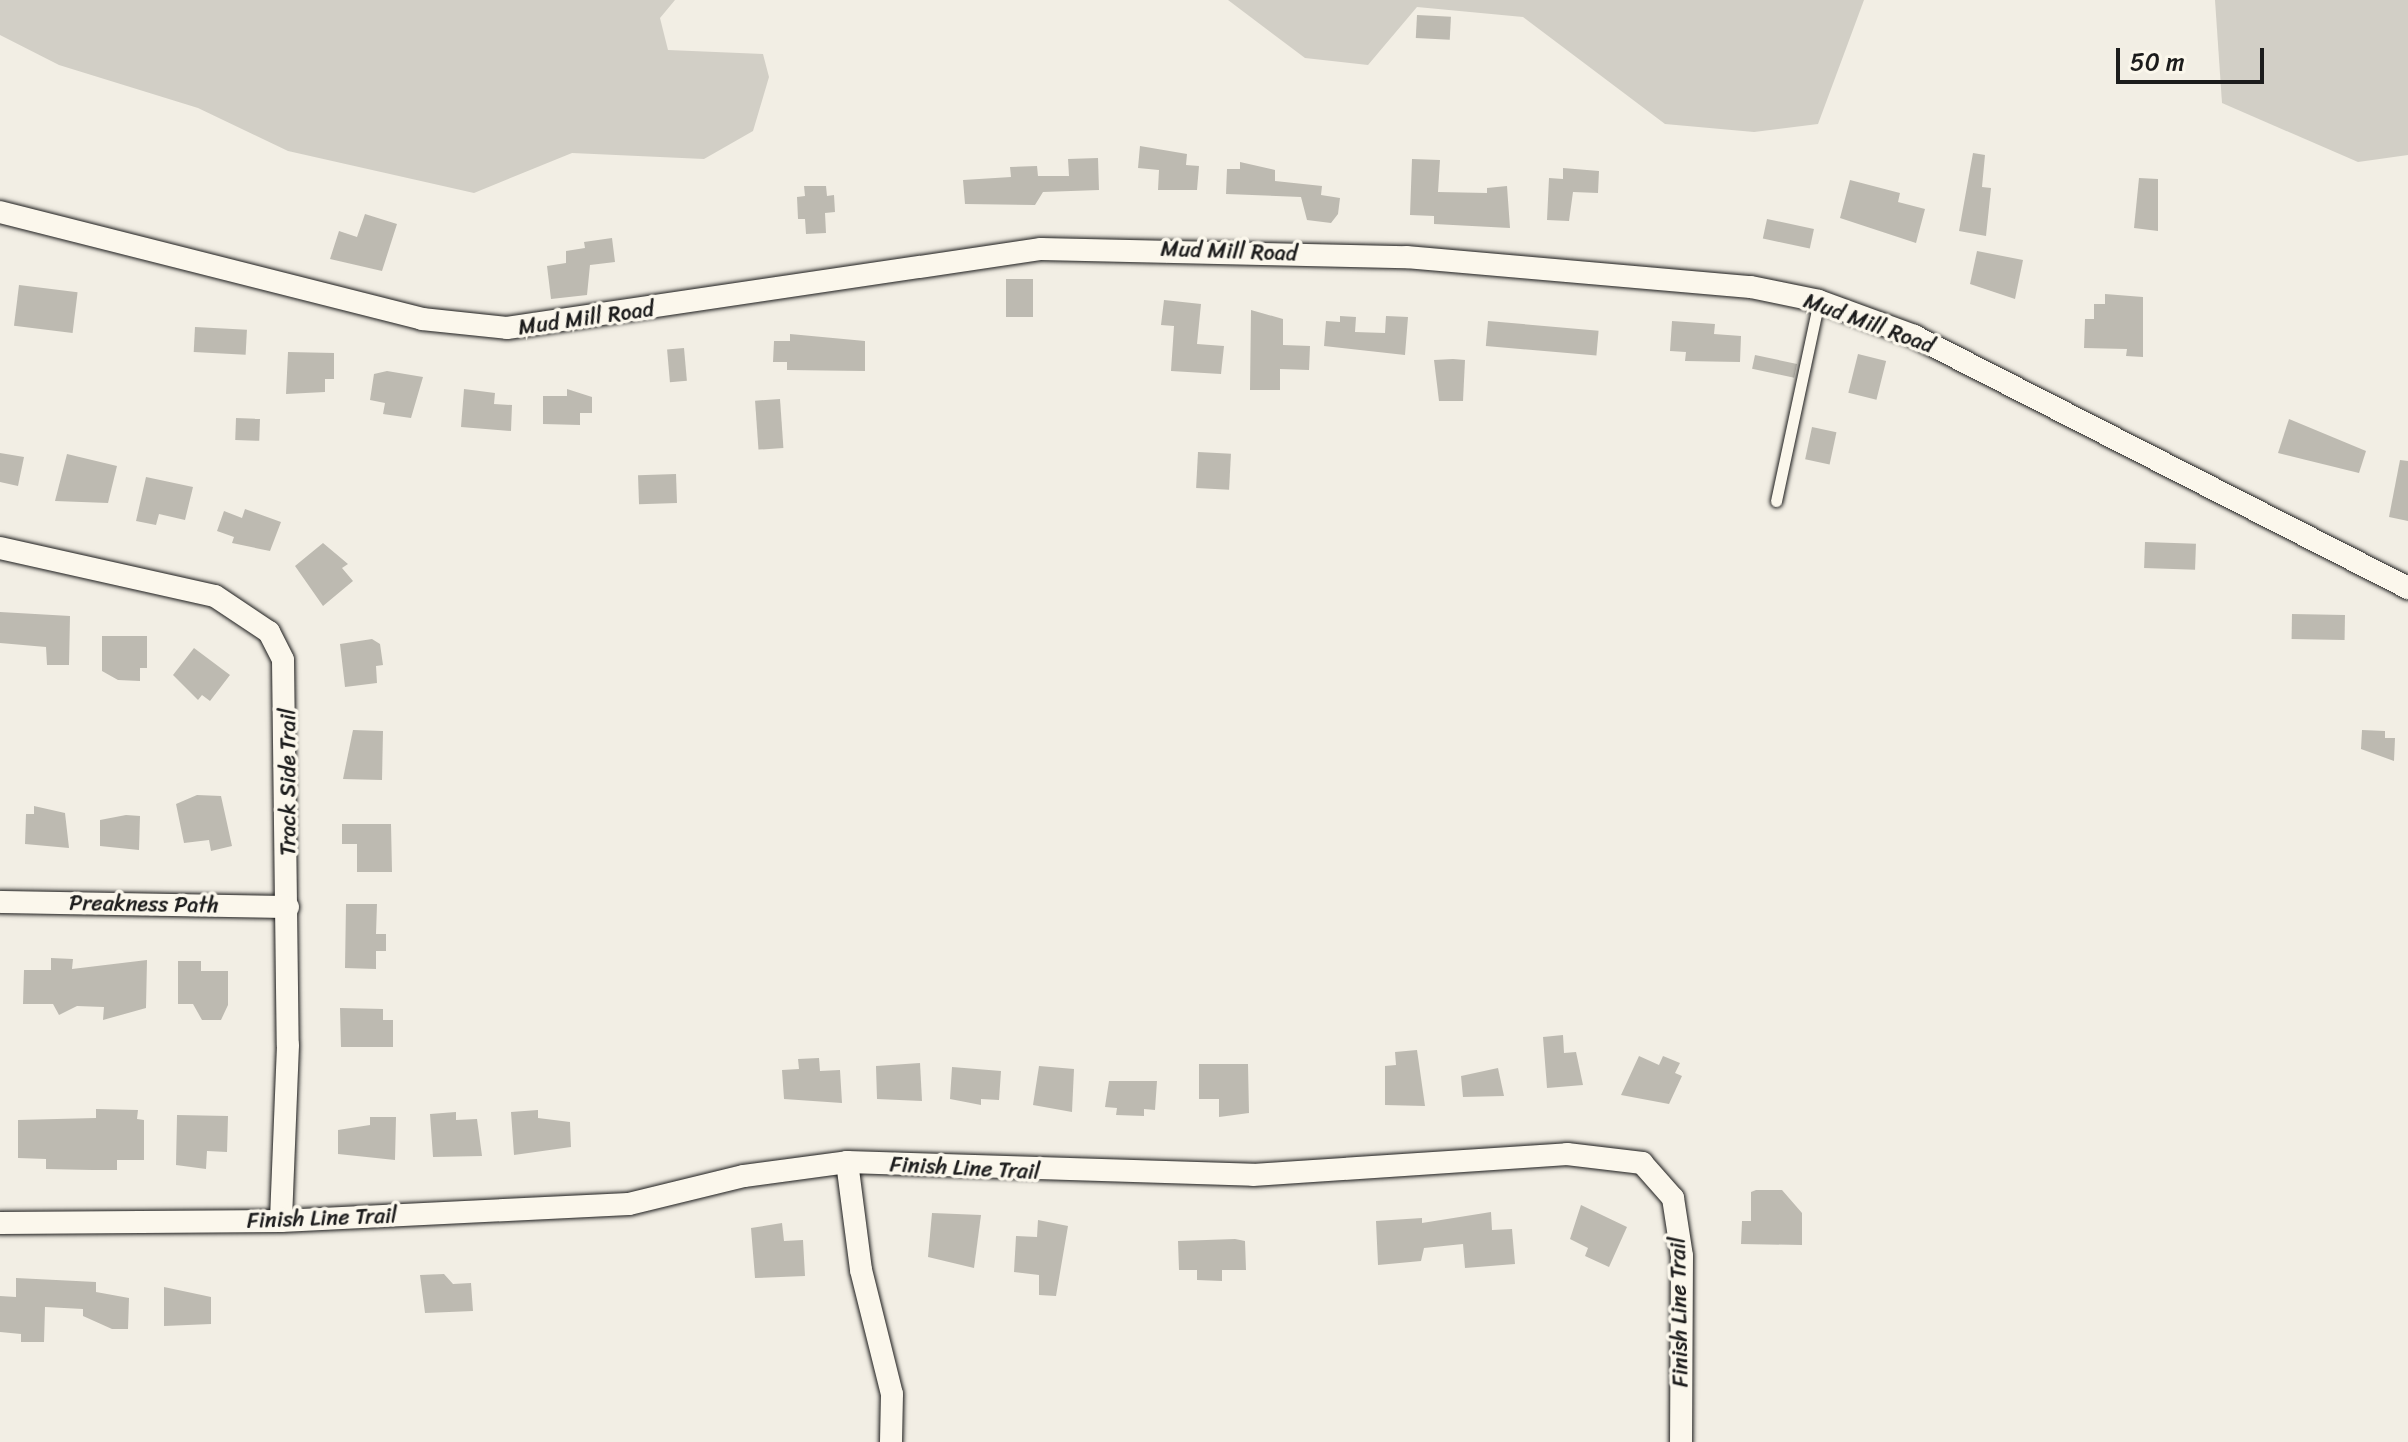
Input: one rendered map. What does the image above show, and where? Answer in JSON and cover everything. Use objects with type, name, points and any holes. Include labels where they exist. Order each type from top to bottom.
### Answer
[{"type":"street","name":"Mud Mill Road","points":[[0,212],[422,319],[507,328],[1041,249],[1406,257],[1751,287],[1819,301],[1914,336],[2030,392],[2408,588]]},
{"type":"street","name":"Track Side Trail","points":[[0,548],[215,596],[269,632],[283,660],[289,694],[281,1221]]},
{"type":"street","name":"Preakness Path","points":[[0,902],[288,907]]},
{"type":"street","name":"Finish Line Trail","points":[[0,1223],[281,1221],[629,1204],[744,1176],[847,1162],[1253,1175],[1567,1154],[1642,1163],[1673,1198],[1682,1256],[1681,1442]]},
{"type":"street","points":[[847,1162],[861,1270],[892,1394],[891,1442]]},
{"type":"lane","points":[[1776,501],[1819,301]]},
{"type":"shaded area","points":[[0,0],[675,0],[660,18],[668,50],[763,54],[769,77],[753,131],[704,159],[572,153],[474,193],[288,151],[198,108],[59,65],[0,35]]},
{"type":"shaded area","points":[[1228,0],[1864,0],[1818,124],[1754,132],[1665,124],[1523,17],[1417,7],[1368,65],[1305,58]]},
{"type":"shaded area","points":[[2215,0],[2408,0],[2408,155],[2358,162],[2222,103]]},
{"type":"building","points":[[1417,15],[1451,17],[1450,40],[1416,38]]},
{"type":"building","points":[[1140,146],[1187,154],[1186,165],[1199,166],[1197,190],[1158,190],[1159,170],[1138,168]]},
{"type":"building","points":[[1973,153],[1985,155],[1982,187],[1991,188],[1986,236],[1959,231]]},
{"type":"building","points":[[1098,158],[1099,190],[1043,192],[1035,205],[965,204],[963,180],[1011,177],[1010,167],[1037,166],[1038,176],[1069,176],[1068,159]]},
{"type":"building","points":[[1412,159],[1440,160],[1438,192],[1487,193],[1487,188],[1507,186],[1510,228],[1434,224],[1434,216],[1410,215]]},
{"type":"building","points":[[1240,162],[1275,170],[1275,181],[1322,186],[1321,195],[1340,198],[1338,214],[1331,223],[1307,220],[1301,197],[1226,194],[1227,169],[1240,169]]},
{"type":"building","points":[[1563,168],[1599,171],[1598,193],[1573,192],[1569,221],[1547,220],[1549,178],[1563,179]]},
{"type":"building","points":[[2139,178],[2158,179],[2158,231],[2134,228]]},
{"type":"building","points":[[1850,180],[1900,193],[1898,202],[1925,209],[1916,243],[1840,218]]},
{"type":"building","points":[[804,186],[826,186],[827,196],[834,195],[835,212],[825,213],[826,233],[806,234],[805,219],[798,219],[797,197],[805,196]]},
{"type":"building","points":[[365,214],[397,224],[382,271],[330,259],[339,231],[357,237]]},
{"type":"building","points":[[1767,219],[1814,229],[1810,249],[1763,239]]},
{"type":"building","points":[[612,238],[615,262],[590,265],[587,295],[551,299],[547,266],[566,263],[566,251],[585,248],[584,242]]},
{"type":"building","points":[[1977,251],[2023,260],[2015,299],[1970,284]]},
{"type":"building","points":[[1006,279],[1033,279],[1033,317],[1006,317]]},
{"type":"building","points":[[19,285],[78,292],[73,333],[14,326]]},
{"type":"building","points":[[2105,294],[2143,297],[2143,357],[2126,356],[2127,349],[2084,348],[2085,319],[2094,319],[2094,304],[2105,304]]},
{"type":"building","points":[[1164,300],[1201,304],[1197,344],[1224,346],[1221,374],[1171,371],[1174,326],[1161,325]]},
{"type":"building","points":[[1251,310],[1283,319],[1283,345],[1310,346],[1309,370],[1280,369],[1280,390],[1250,390]]},
{"type":"building","points":[[1340,316],[1356,317],[1355,332],[1385,333],[1386,316],[1408,317],[1405,355],[1324,346],[1326,321],[1340,322]]},
{"type":"building","points":[[1488,321],[1599,331],[1596,356],[1486,346]]},
{"type":"building","points":[[1672,321],[1715,324],[1714,334],[1741,336],[1740,362],[1685,361],[1686,352],[1670,351]]},
{"type":"building","points":[[195,327],[247,330],[246,355],[194,352]]},
{"type":"building","points":[[790,334],[865,341],[865,371],[787,370],[787,362],[773,362],[774,341],[790,341]]},
{"type":"building","points":[[684,348],[687,381],[670,382],[667,349]]},
{"type":"building","points":[[288,352],[334,353],[334,379],[325,379],[325,392],[286,394]]},
{"type":"building","points":[[1858,354],[1886,361],[1876,400],[1848,393]]},
{"type":"building","points":[[1755,355],[1797,364],[1794,378],[1752,369]]},
{"type":"building","points":[[1434,360],[1465,360],[1463,401],[1439,401]]},
{"type":"building","points":[[387,371],[423,377],[411,418],[383,414],[385,403],[370,400],[374,374]]},
{"type":"building","points":[[464,389],[495,393],[494,404],[512,405],[511,431],[461,427]]},
{"type":"building","points":[[567,389],[592,397],[592,413],[580,413],[580,425],[543,424],[543,396],[567,396]]},
{"type":"building","points":[[780,399],[783,448],[758,450],[755,401]]},
{"type":"building","points":[[236,418],[260,419],[259,441],[235,440]]},
{"type":"building","points":[[2289,419],[2366,451],[2359,473],[2278,453]]},
{"type":"building","points":[[1812,427],[1836,432],[1830,464],[1805,459]]},
{"type":"building","points":[[1198,452],[1231,454],[1229,490],[1196,488]]},
{"type":"building","points":[[0,453],[24,457],[18,486],[0,482]]},
{"type":"building","points":[[67,454],[117,466],[108,503],[55,501]]},
{"type":"building","points":[[2400,460],[2408,461],[2408,521],[2389,517]]},
{"type":"building","points":[[676,474],[677,503],[639,504],[638,475]]},
{"type":"building","points":[[146,477],[193,487],[185,520],[159,514],[156,525],[136,521]]},
{"type":"building","points":[[245,509],[281,522],[270,551],[232,543],[234,537],[217,531],[224,511],[242,518]]},
{"type":"building","points":[[2145,542],[2196,544],[2195,570],[2144,568]]},
{"type":"building","points":[[323,543],[348,564],[342,568],[353,581],[323,606],[295,566]]},
{"type":"building","points":[[0,612],[70,616],[69,665],[47,665],[46,647],[0,643]]},
{"type":"building","points":[[2292,614],[2345,615],[2345,640],[2292,639]]},
{"type":"building","points":[[102,636],[147,636],[147,668],[140,668],[140,681],[118,680],[102,671]]},
{"type":"building","points":[[372,639],[380,644],[383,665],[376,666],[377,683],[345,687],[340,644]]},
{"type":"building","points":[[194,648],[230,675],[210,701],[202,695],[198,700],[173,675]]},
{"type":"building","points":[[353,730],[383,731],[382,780],[343,779]]},
{"type":"building","points":[[2362,730],[2385,731],[2385,738],[2395,738],[2394,761],[2361,749]]},
{"type":"building","points":[[197,795],[221,796],[232,846],[211,851],[209,840],[184,843],[176,804]]},
{"type":"building","points":[[34,806],[65,813],[69,848],[25,844],[26,814],[34,814]]},
{"type":"building","points":[[140,816],[139,850],[100,846],[100,820]]},
{"type":"building","points":[[342,824],[391,824],[392,872],[357,872],[357,844],[342,844]]},
{"type":"building","points":[[346,904],[377,904],[376,934],[386,934],[386,951],[376,951],[376,969],[345,968]]},
{"type":"building","points":[[51,958],[73,959],[72,969],[147,960],[146,1008],[103,1020],[104,1007],[77,1006],[59,1015],[53,1004],[23,1004],[24,970],[51,970]]},
{"type":"building","points":[[178,961],[201,961],[201,971],[228,971],[228,1005],[221,1020],[202,1020],[193,1004],[178,1004]]},
{"type":"building","points":[[340,1008],[383,1009],[383,1020],[393,1020],[393,1047],[341,1047]]},
{"type":"building","points":[[1563,1035],[1564,1053],[1576,1052],[1583,1085],[1547,1088],[1543,1037]]},
{"type":"building","points":[[1417,1050],[1425,1106],[1385,1105],[1385,1066],[1396,1065],[1395,1052]]},
{"type":"building","points":[[1639,1056],[1659,1065],[1663,1056],[1680,1063],[1675,1073],[1682,1076],[1669,1104],[1621,1095]]},
{"type":"building","points":[[819,1058],[820,1071],[840,1070],[842,1103],[784,1099],[782,1070],[799,1069],[798,1059]]},
{"type":"building","points":[[920,1063],[922,1101],[877,1099],[876,1066]]},
{"type":"building","points":[[1199,1064],[1248,1064],[1249,1113],[1219,1117],[1219,1099],[1199,1099]]},
{"type":"building","points":[[1039,1066],[1074,1069],[1072,1112],[1033,1105]]},
{"type":"building","points":[[952,1067],[1001,1071],[999,1100],[981,1099],[981,1105],[950,1099]]},
{"type":"building","points":[[1498,1068],[1504,1096],[1463,1097],[1461,1076]]},
{"type":"building","points":[[1109,1081],[1157,1081],[1155,1110],[1144,1109],[1144,1116],[1116,1115],[1117,1108],[1105,1107]]},
{"type":"building","points":[[96,1109],[138,1110],[137,1119],[144,1120],[144,1160],[117,1160],[117,1170],[92,1170],[46,1169],[46,1159],[18,1158],[18,1120],[96,1118]]},
{"type":"building","points":[[538,1110],[538,1118],[570,1122],[571,1147],[514,1155],[511,1112]]},
{"type":"building","points":[[456,1112],[456,1120],[477,1119],[482,1156],[433,1157],[430,1114]]},
{"type":"building","points":[[177,1115],[228,1116],[227,1152],[207,1151],[206,1169],[176,1165]]},
{"type":"building","points":[[370,1117],[396,1117],[395,1160],[338,1154],[338,1130],[370,1125]]},
{"type":"building","points":[[1782,1190],[1802,1213],[1802,1245],[1741,1244],[1742,1221],[1751,1221],[1751,1192]]},
{"type":"building","points":[[1581,1205],[1627,1227],[1609,1267],[1585,1256],[1588,1248],[1570,1239]]},
{"type":"building","points":[[1491,1212],[1492,1230],[1512,1229],[1515,1264],[1465,1268],[1463,1244],[1424,1248],[1421,1261],[1378,1265],[1376,1221],[1422,1218],[1422,1223]]},
{"type":"building","points":[[932,1213],[981,1215],[974,1268],[928,1257]]},
{"type":"building","points":[[1038,1220],[1068,1226],[1056,1296],[1039,1295],[1039,1275],[1014,1272],[1016,1236],[1037,1237]]},
{"type":"building","points":[[782,1223],[784,1241],[803,1240],[805,1276],[755,1278],[751,1228]]},
{"type":"building","points":[[1178,1241],[1245,1241],[1246,1270],[1222,1270],[1222,1281],[1197,1280],[1197,1270],[1179,1270]]},
{"type":"building","points":[[444,1274],[453,1284],[471,1283],[473,1311],[425,1313],[420,1275]]},
{"type":"building","points":[[16,1278],[96,1282],[96,1292],[129,1298],[128,1329],[112,1329],[83,1316],[83,1309],[45,1307],[44,1342],[21,1342],[21,1334],[0,1332],[0,1296],[16,1297]]},
{"type":"building","points":[[164,1287],[211,1297],[211,1324],[164,1326]]}]
